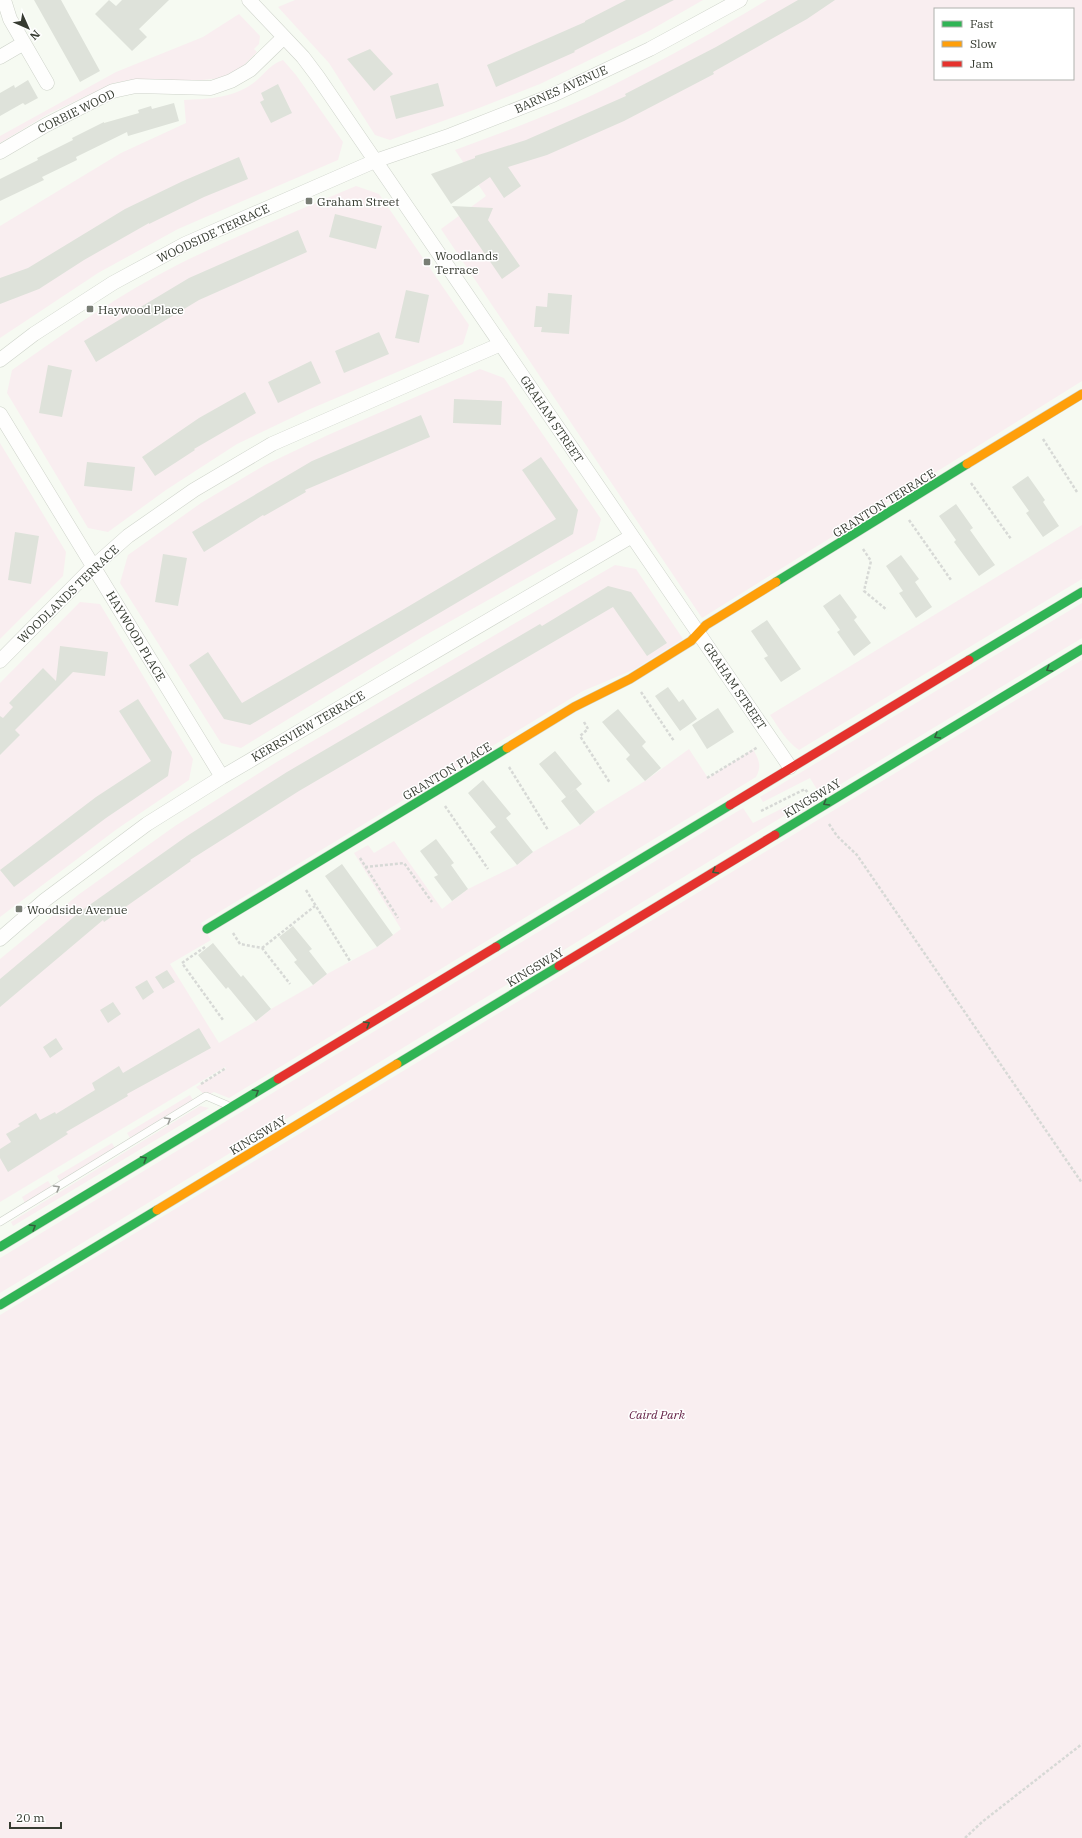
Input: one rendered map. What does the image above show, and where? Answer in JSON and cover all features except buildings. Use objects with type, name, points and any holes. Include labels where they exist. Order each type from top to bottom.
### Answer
[{"type":"main road","name":"GRANTON TERRACE","points":[[699,633],[706,626],[1082,394]]},
{"type":"main road","points":[[3,1243],[231,1107],[790,767],[1082,592]]},
{"type":"main road","name":"GRANTON PLACE","points":[[207,929],[436,792],[574,707],[630,679],[691,641],[699,633]]},
{"type":"main road","name":"KINGSWAY","points":[[0,1305],[1082,649]]},
{"type":"street","points":[[4,0],[10,19],[47,83]]},
{"type":"street","name":"GRAHAM STREET","points":[[249,0],[303,57],[318,77],[790,767]]},
{"type":"street","name":"BARNES AVENUE","points":[[375,161],[451,135],[553,95],[650,49],[740,0]]},
{"type":"street","name":"CORBIE WOOD","points":[[0,152],[46,125],[113,91],[136,86],[211,88],[231,81],[250,70],[284,37]]},
{"type":"street","points":[[0,56],[24,43]]},
{"type":"street","name":"WOODSIDE TERRACE","points":[[0,360],[34,334],[113,283],[185,244],[375,161]]},
{"type":"street","name":"WOODLANDS TERRACE","points":[[0,661],[93,567],[128,536],[194,490],[272,444],[501,344]]},
{"type":"street","name":"HAYWOOD PLACE","points":[[0,414],[222,777]]},
{"type":"street","name":"KERRSVIEW TERRACE","points":[[0,939],[45,900],[147,824],[222,777],[632,536]]},
{"type":"lane","points":[[0,1222],[206,1096],[231,1107]]},
{"type":"path","points":[[1034,424],[1077,492]]},
{"type":"path","points":[[961,469],[1011,539]]},
{"type":"path","points":[[900,507],[951,580]]},
{"type":"path","points":[[855,535],[871,561],[864,592],[887,610]]},
{"type":"path","points":[[630,679],[637,695],[642,692],[674,741]]},
{"type":"path","points":[[574,707],[588,729],[580,736],[610,783]]},
{"type":"path","points":[[708,778],[771,739]]},
{"type":"path","points":[[500,753],[548,830]]},
{"type":"path","points":[[436,792],[488,869]]},
{"type":"path","points":[[818,808],[837,836],[857,855],[1082,1183]]},
{"type":"path","points":[[351,842],[365,867],[398,918]]},
{"type":"path","points":[[365,867],[404,863],[432,902]]},
{"type":"path","points":[[297,876],[350,961]]},
{"type":"path","points":[[262,948],[315,906]]},
{"type":"path","points":[[224,919],[240,944],[262,948],[290,984]]},
{"type":"path","points":[[210,943],[182,963],[223,1020]]},
{"type":"path","points":[[964,1838],[982,1822],[1082,1744]]},
{"type":"green space","points":[[295,0],[703,0],[649,31],[540,84],[390,140],[375,135],[329,63],[278,7]]},
{"type":"green space","points":[[767,0],[1082,0],[1082,381],[702,618],[441,229],[486,196],[455,150],[536,119],[596,93],[711,33]]},
{"type":"green space","points":[[239,14],[260,36],[259,44],[254,49],[257,52],[242,67],[222,78],[192,81],[132,80],[114,83],[48,114],[0,143],[0,136],[116,72],[203,37]]},
{"type":"green space","points":[[283,60],[296,75],[343,142],[338,160],[178,229],[98,273],[0,338],[0,226],[121,153],[186,123],[184,100],[212,98],[239,91],[248,87],[268,69]]},
{"type":"green space","points":[[356,186],[379,194],[469,325],[463,344],[308,410],[237,444],[166,490],[108,532],[88,528],[7,393],[12,370],[94,314],[137,287],[181,263],[268,223]]},
{"type":"green space","points":[[480,369],[504,378],[601,519],[595,540],[424,636],[241,748],[221,743],[120,583],[128,555],[201,503],[265,465],[328,435]]},
{"type":"green space","points":[[0,443],[66,552],[63,576],[0,639]]},
{"type":"green space","points":[[1082,525],[1082,579],[799,750],[786,738],[770,715]]},
{"type":"green space","points":[[615,565],[636,569],[683,639],[635,669],[583,691],[201,923],[211,940],[170,964],[219,1043],[256,1021],[271,1009],[313,985],[327,974],[377,947],[401,929],[354,853],[368,845],[374,853],[394,841],[442,909],[468,889],[517,865],[533,852],[580,825],[595,812],[645,781],[689,749],[708,778],[753,749],[759,763],[759,770],[756,777],[229,1098],[214,1092],[206,1096],[196,1087],[226,1069],[225,1067],[0,1202],[0,959],[78,895],[175,826],[275,763]]},
{"type":"green space","points":[[80,602],[100,604],[193,759],[189,780],[117,829],[0,917],[0,683]]},
{"type":"green space","points":[[1082,603],[1082,638],[821,796],[810,778],[763,802],[760,797]]},
{"type":"green space","name":"Caird Park","points":[[1082,660],[1082,1838],[0,1838],[0,1315]]},
{"type":"green space","points":[[799,800],[802,805],[0,1293],[0,1258],[743,808],[753,823]]},
{"type":"green space","points":[[190,1095],[193,1100],[130,1138],[127,1133]]},
{"type":"green space","points":[[200,1106],[209,1108],[13,1226],[11,1222]]},
{"type":"green space","points":[[112,1143],[115,1148],[60,1181],[57,1176]]},
{"type":"green space","points":[[48,1181],[52,1187],[25,1203],[22,1197]]},
{"type":"traffic: fast","points":[[776,582],[967,464]]},
{"type":"traffic: fast","points":[[969,660],[1082,592]]},
{"type":"traffic: fast","points":[[775,835],[1082,649]]},
{"type":"traffic: fast","points":[[207,929],[507,748]]},
{"type":"traffic: fast","points":[[496,947],[730,805]]},
{"type":"traffic: fast","points":[[397,1064],[559,966]]},
{"type":"traffic: fast","points":[[0,1247],[278,1079]]},
{"type":"traffic: fast","points":[[0,1305],[157,1210]]},
{"type":"traffic: slow","points":[[967,464],[1082,394]]},
{"type":"traffic: slow","points":[[507,748],[574,707],[630,679],[691,641],[706,625],[776,582]]},
{"type":"traffic: slow","points":[[157,1210],[397,1064]]},
{"type":"traffic: jam","points":[[730,805],[969,660]]},
{"type":"traffic: jam","points":[[559,966],[775,835]]},
{"type":"traffic: jam","points":[[278,1079],[496,947]]},
{"type":"place","name":"Graham Street","points":[[309,201]]},
{"type":"place","name":"Woodlands Terrace","points":[[427,262]]},
{"type":"place","name":"Haywood Place","points":[[90,309]]},
{"type":"place","name":"Woodside Avenue","points":[[19,909]]}]
